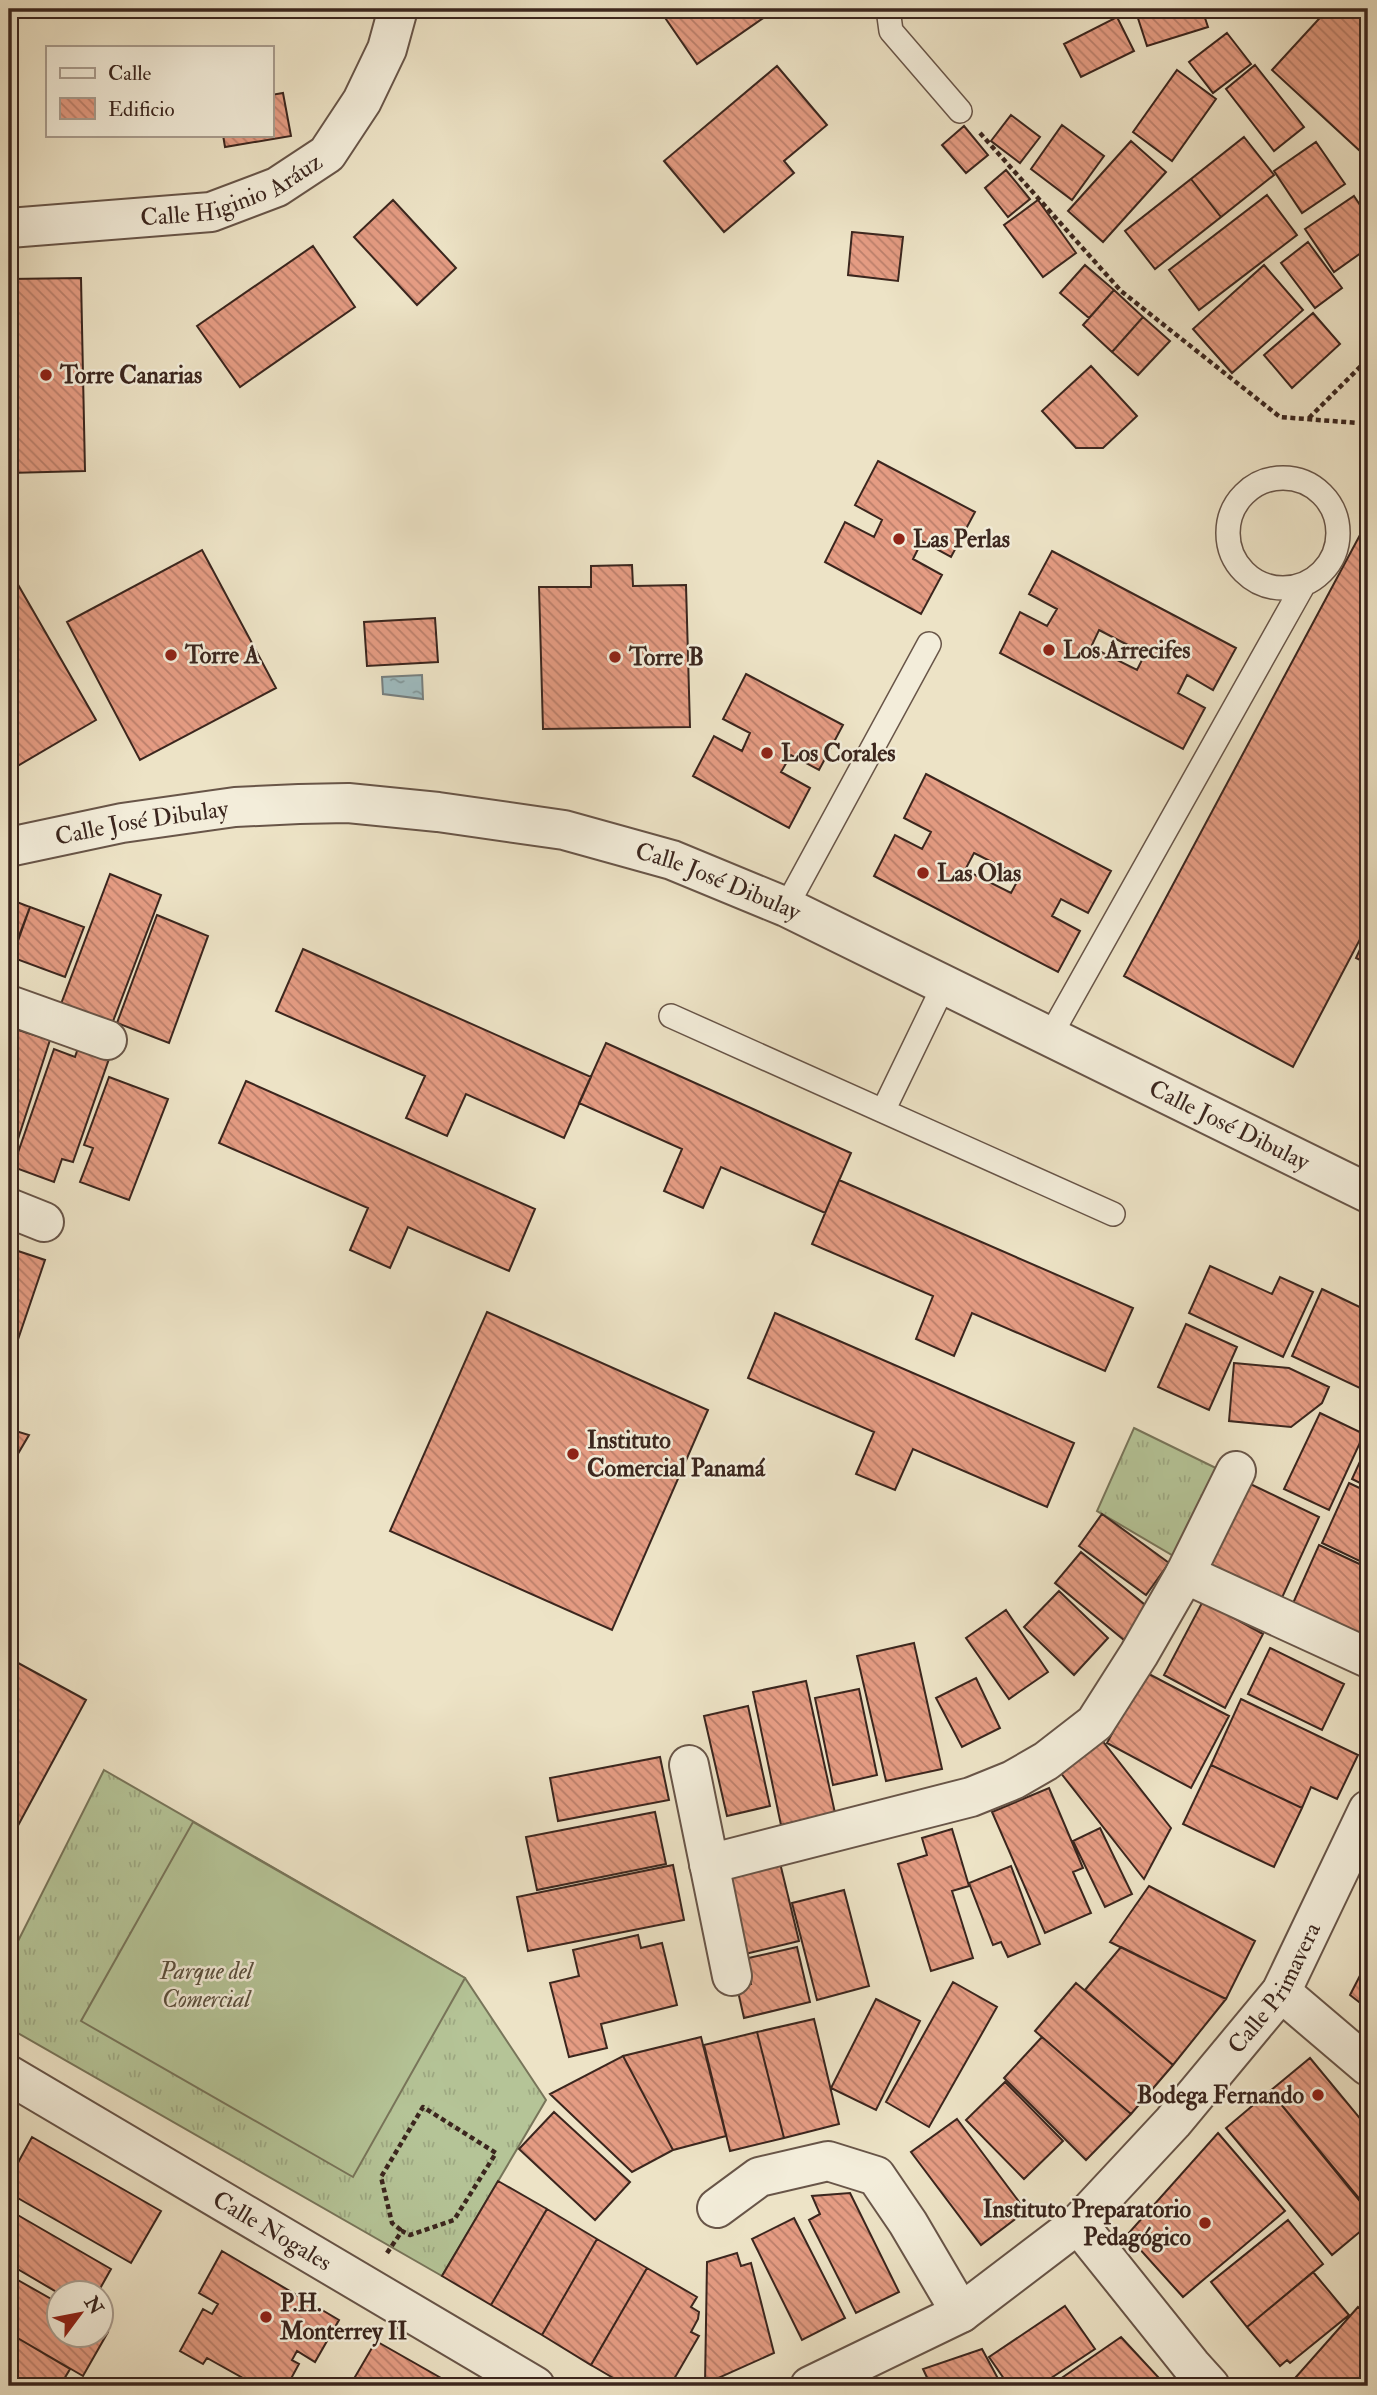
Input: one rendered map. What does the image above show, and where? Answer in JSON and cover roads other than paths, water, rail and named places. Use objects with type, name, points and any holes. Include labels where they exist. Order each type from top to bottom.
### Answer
[{"type":"street","name":"Calle Higinio Aráuz","points":[[9,228],[211,212],[277,187],[327,154],[362,101],[387,49],[398,9]]},
{"type":"street","name":"Calle José Dibulay","points":[[9,847],[122,823],[235,807],[348,803],[438,812],[564,830],[672,860],[786,907],[1368,1193]]},
{"type":"street","points":[[9,1005],[107,1040]]},
{"type":"street","points":[[9,1208],[44,1222]]},
{"type":"street","points":[[709,1864],[971,1797],[1013,1780],[1046,1761],[1095,1723],[1185,1574],[1236,1471]]},
{"type":"street","points":[[1185,1574],[1368,1658]]},
{"type":"street","points":[[688,1765],[732,1976]]},
{"type":"street","name":"Calle Primavera","points":[[810,2386],[961,2313],[1078,2224],[1173,2122],[1281,1992],[1368,1810]]},
{"type":"street","points":[[1281,1992],[1368,2066]]},
{"type":"street","name":"Calle Nogales","points":[[9,2077],[535,2386]]},
{"type":"street","points":[[718,2208],[759,2177],[828,2161],[876,2176],[908,2223],[961,2313]]},
{"type":"street","points":[[1078,2224],[1210,2386]]},
{"type":"lane","points":[[888,9],[891,31],[960,111]]},
{"type":"lane","points":[[1285,477],[1303,481],[1318,489],[1330,504],[1337,522],[1338,541],[1332,559],[1320,574],[1304,584],[1285,588],[1266,586],[1249,577],[1237,563],[1230,547],[1228,529],[1231,512],[1240,498],[1253,486],[1268,479],[1285,477]]},
{"type":"lane","points":[[1049,1038],[1304,584]]},
{"type":"lane","points":[[1266,586],[1275,604],[1277,634]]},
{"type":"lane","points":[[786,907],[929,644]]},
{"type":"lane","points":[[883,1111],[944,985]]},
{"type":"lane","points":[[670,1016],[1113,1214]]},
{"type":"water","points":[[422,675],[423,699],[383,694],[382,677]]},
{"type":"place","name":"Torre Canarias","points":[[46,375]]},
{"type":"place","name":"Las Perlas","points":[[899,539]]},
{"type":"place","name":"Los Arrecifes","points":[[1049,650]]},
{"type":"place","name":"Torre A","points":[[171,655]]},
{"type":"place","name":"Torre B","points":[[615,657]]},
{"type":"place","name":"Los Corales","points":[[767,753]]},
{"type":"place","name":"Las Olas","points":[[923,873]]},
{"type":"place","name":"Instituto Comercial Panamá","points":[[573,1454]]},
{"type":"place","name":"Bodega Fernando","points":[[1318,2095]]},
{"type":"place","name":"Instituto Preparatorio Pedagógico","points":[[1205,2223]]},
{"type":"place","name":"P.H. Monterrey II","points":[[266,2317]]},
{"type":"park label","name":"Parque del Comercial","points":[[206,1985]]}]
